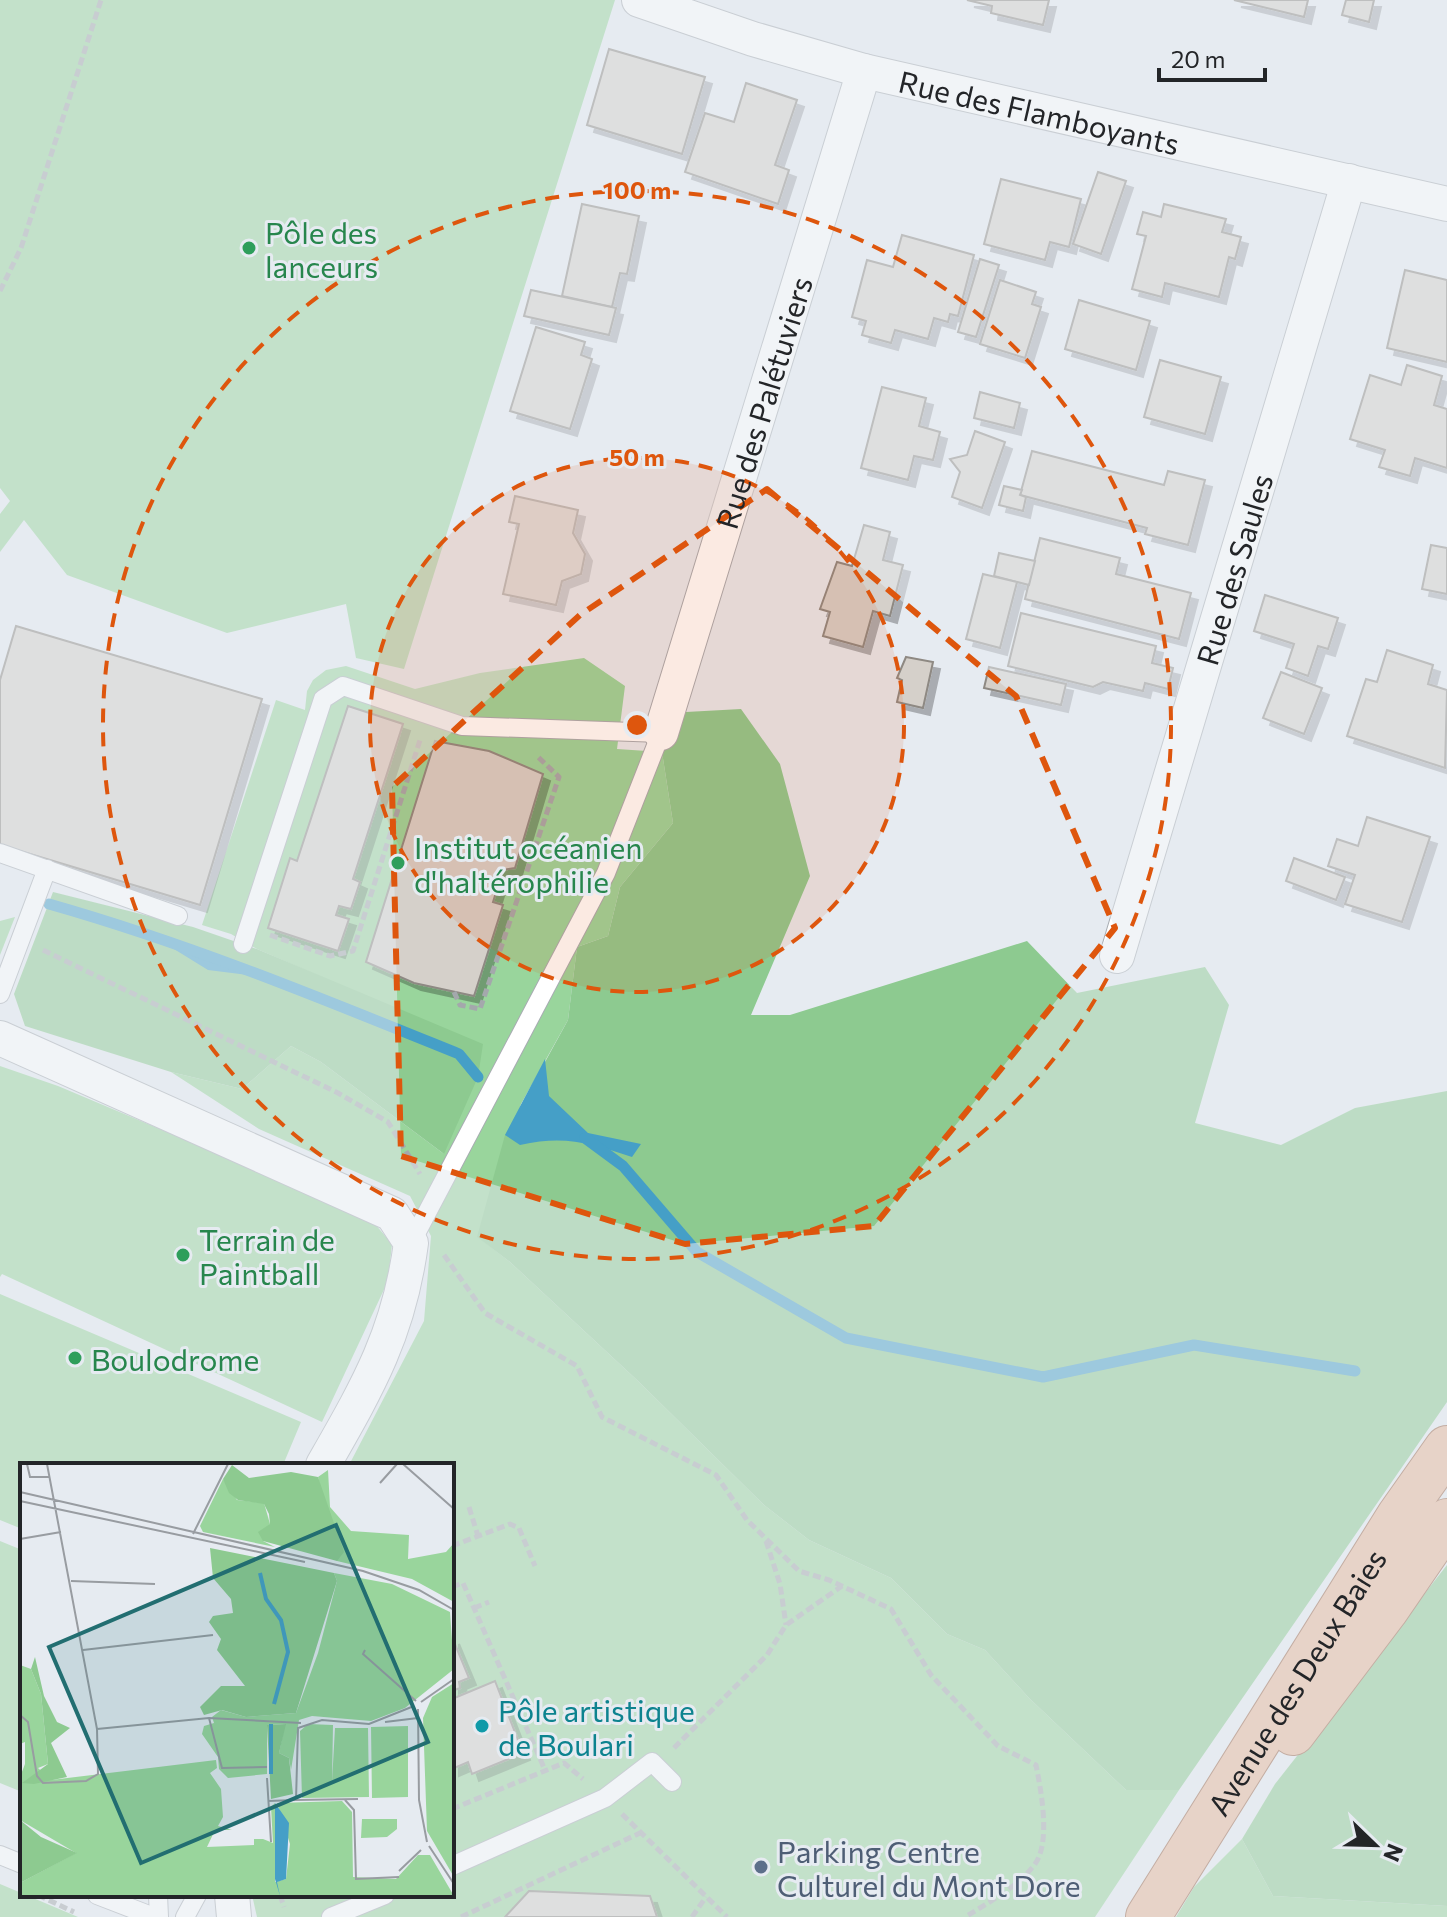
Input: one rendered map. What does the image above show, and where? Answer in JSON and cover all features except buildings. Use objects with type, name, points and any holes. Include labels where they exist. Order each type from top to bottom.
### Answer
[{"type":"main road","name":"Avenue des Deux Baies","points":[[1150,1917],[1399,1516],[1447,1448]]},
{"type":"main road","name":"Avenue des Deux Baies","points":[[1150,1917],[1386,1610],[1447,1521]]},
{"type":"street","name":"Rue des Flamboyants","points":[[639,0],[753,39],[864,71],[1447,204]]},
{"type":"street","name":"Rue des Palétuviers","points":[[661,733],[864,71]]},
{"type":"street","name":"Rue des Saules","points":[[1117,956],[1349,181]]},
{"type":"street","points":[[0,1038],[392,1214],[411,1243],[405,1286],[377,1371],[324,1463]]},
{"type":"street","points":[[232,1897],[234,1917]]},
{"type":"lane","points":[[243,944],[323,699],[343,686],[462,726],[661,733],[606,873],[411,1243]]},
{"type":"lane","points":[[0,853],[178,916]]},
{"type":"lane","points":[[0,994],[47,869]]},
{"type":"lane","points":[[454,1865],[605,1798],[652,1762],[672,1782]]},
{"type":"lane","points":[[0,1855],[20,1863]]},
{"type":"lane","points":[[102,1897],[156,1917],[158,1897]]},
{"type":"lane","points":[[185,1917],[196,1897]]},
{"type":"lane","points":[[331,1917],[380,1897]]},
{"type":"path","points":[[0,291],[21,248],[101,0]]},
{"type":"path","points":[[262,932],[330,956],[353,951],[428,714]]},
{"type":"path","points":[[454,992],[460,1005],[480,1009],[559,777],[539,757],[514,750],[510,727]]},
{"type":"path","points":[[20,942],[338,1093],[388,1122],[436,1198],[444,1255],[485,1313],[577,1366],[602,1417],[716,1475],[747,1520],[799,1571],[842,1586],[891,1609],[931,1675],[998,1746],[1036,1765],[1045,1812],[1036,1862],[998,1896],[965,1917]]},
{"type":"path","points":[[469,1507],[478,1536]]},
{"type":"path","points":[[454,1545],[510,1524],[519,1528],[535,1566]]},
{"type":"path","points":[[765,1538],[780,1584],[786,1625]]},
{"type":"path","points":[[454,1586],[463,1583],[545,1770]]},
{"type":"path","points":[[656,1767],[767,1655],[786,1625],[842,1586]]},
{"type":"path","points":[[474,1608],[489,1602]]},
{"type":"path","points":[[454,1808],[564,1763],[590,1785]]},
{"type":"path","points":[[621,1813],[727,1917]]},
{"type":"path","points":[[461,1917],[640,1833]]},
{"type":"path","points":[[42,1897],[86,1917]]},
{"type":"path","points":[[281,1897],[284,1907]]},
{"type":"path","points":[[692,1917],[706,1897]]},
{"type":"highlighted area","points":[[767,489],[1016,696],[1115,928],[874,1226],[685,1244],[401,1156],[392,787],[580,615]]},
{"type":"green space","name":"Pôle des lanceurs","points":[[0,0],[615,0],[404,669],[356,658],[346,604],[227,633],[67,575],[24,520],[0,552],[0,514],[10,501],[0,488]]},
{"type":"green space","points":[[584,658],[625,686],[617,749],[662,752],[673,823],[620,887],[608,936],[577,947],[568,1020],[521,1104],[478,1237],[510,1262],[638,1381],[764,1505],[809,1540],[891,1578],[947,1634],[985,1650],[1029,1698],[1126,1790],[1179,1790],[1095,1917],[257,1917],[252,1897],[454,1897],[454,1463],[350,1463],[424,1321],[431,1236],[410,1196],[259,1129],[171,1072],[242,1089],[291,1046],[321,1062],[444,1154],[331,981],[257,949],[231,934],[202,925],[276,700],[305,710],[307,691],[313,680],[326,670],[346,666],[415,689],[480,673]]},
{"type":"green space","points":[[741,709],[780,764],[810,876],[751,1015],[790,1015],[1027,941],[1077,993],[1205,967],[1229,1005],[1195,1123],[1281,1145],[1355,1108],[1447,1091],[1447,1402],[1179,1790],[1126,1790],[1029,1698],[985,1650],[947,1634],[891,1578],[809,1540],[764,1505],[638,1381],[510,1262],[477,1237],[505,1135],[568,1020],[577,947],[608,936],[620,887],[673,823],[662,752],[686,712]]},
{"type":"green space","points":[[53,892],[193,927],[257,949],[483,1044],[478,1077],[444,1154],[321,1062],[291,1046],[242,1089],[171,1072],[25,1026],[14,994]]},
{"type":"green space","points":[[15,917],[0,955],[0,921]]},
{"type":"green space","name":"Terrain de Paintball","points":[[0,1066],[58,1086],[369,1217],[392,1244],[388,1281],[322,1422],[2,1274],[0,1277]]},
{"type":"green space","name":"Boulodrome","points":[[0,1294],[301,1422],[284,1463],[20,1463],[20,1528],[0,1520]]},
{"type":"green space","points":[[0,1541],[20,1549],[20,1791],[0,1783]]},
{"type":"green space","points":[[1447,1565],[1447,1906],[1273,1896],[1242,1839],[1275,1784]]},
{"type":"green space","points":[[1242,1839],[1273,1896],[1447,1906],[1447,1917],[1176,1917],[1194,1887]]},
{"type":"green space","points":[[0,1884],[20,1892],[20,1897],[31,1897],[78,1917],[0,1917]]},
{"type":"water","points":[[148,933],[273,978],[208,970]]},
{"type":"water","points":[[545,1059],[549,1096],[588,1133],[641,1144],[632,1157],[577,1142],[550,1141],[520,1145],[505,1135]]},
{"type":"waterway","points":[[49,904],[205,955],[408,1033],[459,1054],[478,1077]]},
{"type":"waterway","points":[[585,1138],[623,1166],[697,1252],[846,1338],[1043,1377],[1194,1345],[1355,1371]]},
{"type":"place","name":"Pôle des lanceurs","points":[[249,248]]},
{"type":"place","name":"Institut océanien d'haltérophilie","points":[[398,863]]},
{"type":"place","name":"Terrain de Paintball","points":[[183,1255]]},
{"type":"place","name":"Boulodrome","points":[[75,1358]]},
{"type":"place","name":"Pôle artistique de Boulari","points":[[482,1726]]},
{"type":"place","name":"Parking Centre Culturel du Mont Dore","points":[[761,1867]]}]
